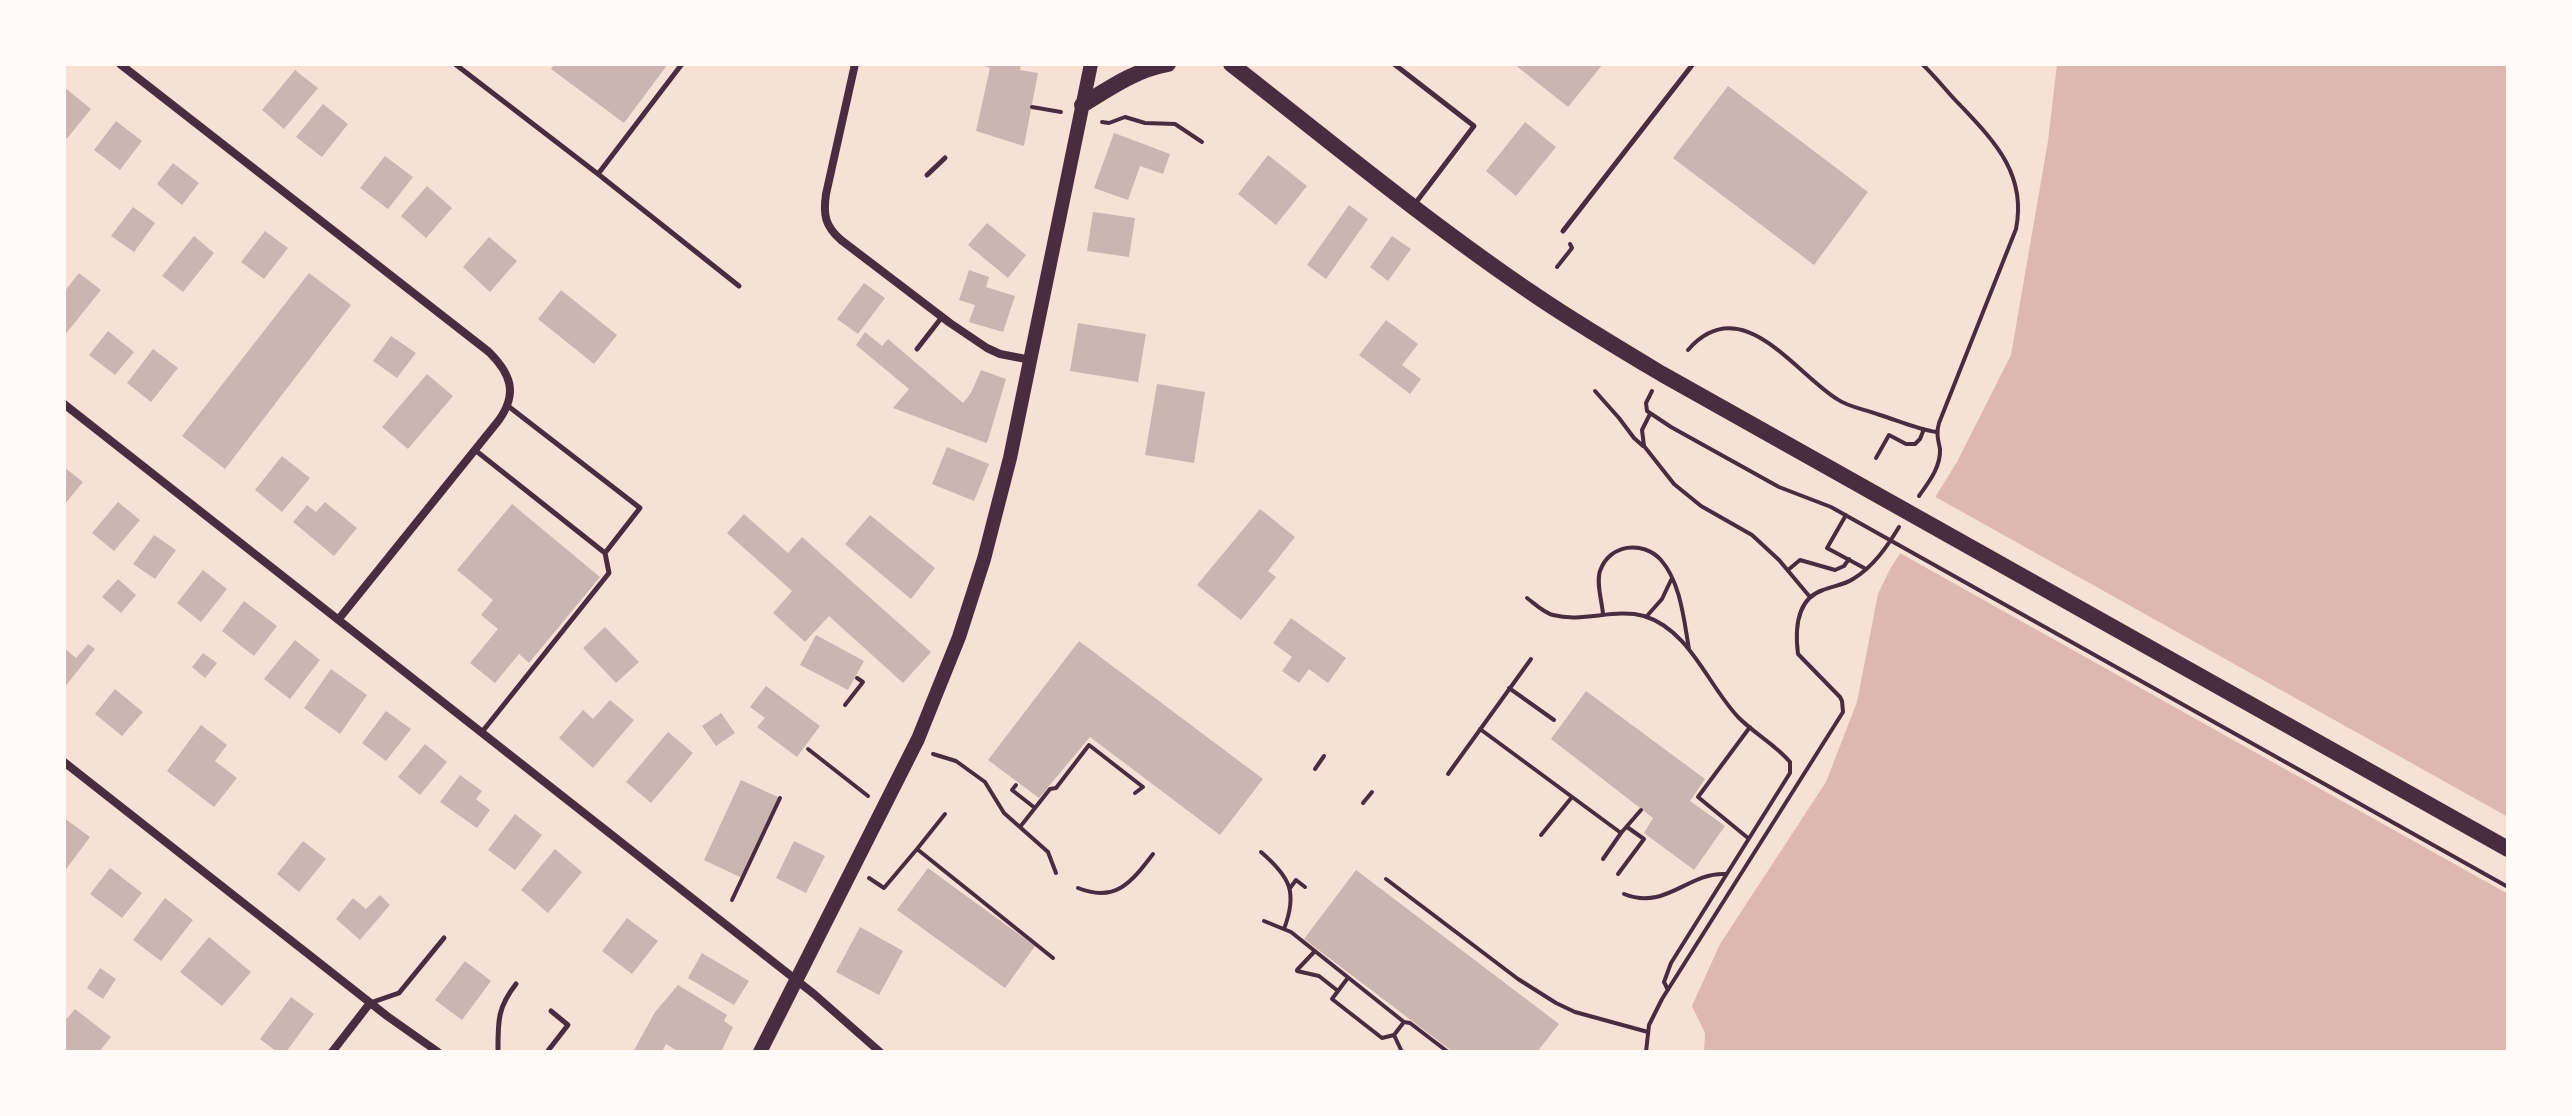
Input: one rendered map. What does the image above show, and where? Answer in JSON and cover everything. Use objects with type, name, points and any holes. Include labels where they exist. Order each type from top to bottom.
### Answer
[{"type":"main road","points":[[1082,105],[1127,77],[1168,64]]},
{"type":"main road","points":[[1231,64],[1512,279],[1587,328],[1904,513],[2508,849]]},
{"type":"street","points":[[120,64],[489,352],[508,375],[508,406],[338,620]]},
{"type":"street","points":[[855,64],[826,194],[825,221],[830,230],[987,348],[1031,360]]},
{"type":"street","points":[[760,1052],[918,739],[948,670],[984,559],[1010,458],[1091,64]]},
{"type":"street","points":[[64,404],[797,982],[880,1052]]},
{"type":"street","points":[[64,762],[370,1003],[438,1052]]},
{"type":"street","points":[[332,1052],[370,1003]]},
{"type":"lane","points":[[455,64],[739,286]]},
{"type":"lane","points":[[598,174],[682,64]]},
{"type":"lane","points":[[1394,64],[1474,126],[1413,205]]},
{"type":"lane","points":[[1563,231],[1693,64]]},
{"type":"lane","points":[[927,175],[945,158]]},
{"type":"lane","points":[[917,349],[942,317]]},
{"type":"lane","points":[[508,406],[640,508],[605,553]]},
{"type":"lane","points":[[474,450],[605,553],[609,573],[481,733]]},
{"type":"lane","points":[[370,1003],[399,993],[444,938]]},
{"type":"lane","points":[[498,1052],[499,1012],[504,998],[516,984]]},
{"type":"lane","points":[[547,1052],[568,1025],[551,1011]]},
{"type":"path","points":[[1919,497],[1939,459],[1936,432],[2016,229],[2019,211],[2011,175],[1997,145],[1922,64]]},
{"type":"path","points":[[1032,107],[1062,112]]},
{"type":"path","points":[[1102,122],[1109,123],[1125,117],[1145,123],[1175,124],[1202,142]]},
{"type":"path","points":[[1557,267],[1572,248]]},
{"type":"path","points":[[1688,350],[1702,337],[1724,328],[1750,333],[1784,354],[1839,401],[1936,432]]},
{"type":"path","points":[[1595,391],[1674,484],[1701,506],[1752,535],[1810,597]]},
{"type":"path","points":[[1649,395],[1646,403],[1650,413],[1671,427],[1779,487],[1818,500],[1846,515],[2508,887]]},
{"type":"path","points":[[1644,446],[1642,430],[1650,413]]},
{"type":"path","points":[[1876,458],[1889,435],[1906,444],[1915,444],[1924,429]]},
{"type":"path","points":[[1646,1052],[1653,1016],[1668,990],[1843,712],[1840,697],[1798,654],[1799,614],[1818,591],[1852,580],[1866,569],[1888,545],[1904,513]]},
{"type":"path","points":[[1846,515],[1827,548],[1866,569]]},
{"type":"path","points":[[1603,614],[1599,573],[1617,549],[1631,547],[1652,553],[1663,563],[1671,579],[1684,620],[1689,650]]},
{"type":"path","points":[[1788,570],[1800,560],[1835,570],[1844,566],[1849,559]]},
{"type":"path","points":[[1646,617],[1662,599],[1671,579]]},
{"type":"path","points":[[1527,598],[1550,615],[1578,617],[1626,613],[1646,617],[1666,627],[1689,650],[1719,695],[1750,727],[1784,755],[1791,767],[1671,963],[1664,982],[1668,990]]},
{"type":"path","points":[[1448,774],[1531,659]]},
{"type":"path","points":[[845,705],[863,682],[857,678]]},
{"type":"path","points":[[1509,688],[1554,720]]},
{"type":"path","points":[[1748,838],[1698,797],[1750,727]]},
{"type":"path","points":[[1480,729],[1621,833]]},
{"type":"path","points":[[1020,827],[1050,789],[1056,788],[1089,745],[1143,787],[1135,793]]},
{"type":"path","points":[[808,749],[868,796]]},
{"type":"path","points":[[933,754],[956,761],[977,774],[993,792],[1004,813],[1048,852],[1056,873]]},
{"type":"path","points":[[1315,769],[1324,756]]},
{"type":"path","points":[[1016,785],[1012,790],[1035,808]]},
{"type":"path","points":[[1363,803],[1372,792]]},
{"type":"path","points":[[1541,835],[1572,797]]},
{"type":"path","points":[[732,900],[780,798]]},
{"type":"path","points":[[1603,859],[1641,810]]},
{"type":"path","points":[[869,878],[884,888],[945,814]]},
{"type":"path","points":[[1618,874],[1644,839],[1627,827]]},
{"type":"path","points":[[917,849],[1053,958]]},
{"type":"path","points":[[1261,852],[1277,866],[1290,888],[1291,908],[1284,929]]},
{"type":"path","points":[[1078,888],[1099,895],[1118,890],[1153,854]]},
{"type":"path","points":[[1624,894],[1641,898],[1665,896],[1709,875],[1725,874]]},
{"type":"path","points":[[1386,879],[1518,979],[1556,1003],[1575,1012],[1648,1032]]},
{"type":"path","points":[[1290,888],[1296,880],[1305,887]]},
{"type":"path","points":[[1264,921],[1291,932],[1404,1022],[1410,1023],[1448,1052]]},
{"type":"path","points":[[1315,951],[1297,971],[1319,976],[1338,991]]},
{"type":"path","points":[[1348,978],[1332,999],[1382,1038],[1394,1035],[1404,1022]]},
{"type":"path","points":[[1394,1035],[1402,1052]]},
{"type":"path","points":[[1436,1052],[1441,1046]]},
{"type":"shaded area","points":[[2057,64],[2508,64],[2508,1052],[1704,1052],[1705,1033],[1692,1006],[1720,944],[1826,782],[1857,702],[1878,594],[1957,462],[2011,355],[2048,141]]},
{"type":"pier","points":[[1932,495],[2508,817],[2508,894],[1898,552]]},
{"type":"building","points":[[555,64],[668,64],[624,123],[551,69]]},
{"type":"building","points":[[980,64],[1021,64],[1020,70],[1038,73],[1024,146],[976,131],[990,68]]},
{"type":"building","points":[[1514,64],[1603,64],[1568,107]]},
{"type":"building","points":[[295,70],[318,88],[284,129],[262,110]]},
{"type":"building","points":[[1728,86],[1868,192],[1814,265],[1673,158]]},
{"type":"building","points":[[64,87],[91,109],[64,142]]},
{"type":"building","points":[[323,104],[348,124],[322,157],[296,137]]},
{"type":"building","points":[[116,121],[142,141],[120,170],[94,150]]},
{"type":"building","points":[[1525,122],[1556,147],[1516,196],[1486,171]]},
{"type":"building","points":[[1114,133],[1170,154],[1163,174],[1140,166],[1128,200],[1094,188]]},
{"type":"building","points":[[1268,155],[1307,186],[1276,225],[1238,194]]},
{"type":"building","points":[[385,156],[413,177],[388,209],[360,188]]},
{"type":"building","points":[[173,163],[199,183],[182,205],[157,184]]},
{"type":"building","points":[[427,186],[452,208],[426,238],[401,216]]},
{"type":"building","points":[[1349,205],[1368,219],[1326,279],[1307,265]]},
{"type":"building","points":[[133,207],[155,223],[134,252],[111,236]]},
{"type":"building","points":[[1093,212],[1135,218],[1129,257],[1087,251]]},
{"type":"building","points":[[987,223],[1026,255],[1008,278],[968,245]]},
{"type":"building","points":[[265,231],[288,248],[264,279],[241,262]]},
{"type":"building","points":[[194,236],[214,253],[183,292],[162,276]]},
{"type":"building","points":[[1392,236],[1411,249],[1388,281],[1370,267]]},
{"type":"building","points":[[489,237],[517,261],[490,292],[463,267]]},
{"type":"building","points":[[969,270],[989,277],[986,287],[1015,296],[1003,332],[969,322],[975,305],[959,300]]},
{"type":"building","points":[[79,273],[101,290],[64,336],[64,292]]},
{"type":"building","points":[[309,273],[351,305],[225,469],[182,436]]},
{"type":"building","points":[[864,283],[885,298],[858,334],[837,319]]},
{"type":"building","points":[[561,290],[617,335],[594,364],[538,319]]},
{"type":"building","points":[[1386,320],[1418,344],[1402,365],[1421,379],[1410,394],[1359,355]]},
{"type":"building","points":[[1078,323],[1146,334],[1138,382],[1070,371]]},
{"type":"building","points":[[108,331],[134,352],[115,375],[89,355]]},
{"type":"building","points":[[865,332],[882,346],[888,339],[963,403],[981,370],[1006,379],[986,443],[893,408],[909,389],[856,345]]},
{"type":"building","points":[[391,336],[416,353],[397,378],[373,361]]},
{"type":"building","points":[[153,349],[178,368],[151,402],[127,383]]},
{"type":"building","points":[[427,374],[453,396],[408,449],[382,427]]},
{"type":"building","points":[[1157,384],[1205,392],[1194,463],[1145,455]]},
{"type":"building","points":[[947,447],[989,464],[974,501],[932,484]]},
{"type":"building","points":[[282,456],[310,478],[282,512],[255,490]]},
{"type":"building","points":[[64,467],[83,482],[64,505]]},
{"type":"building","points":[[118,502],[140,520],[114,551],[92,533]]},
{"type":"building","points":[[325,502],[357,528],[334,556],[293,522],[307,505],[316,512]]},
{"type":"building","points":[[512,504],[600,577],[529,663],[519,654],[495,683],[470,663],[498,629],[481,615],[493,600],[457,570]]},
{"type":"building","points":[[1260,509],[1295,537],[1268,571],[1276,577],[1241,620],[1197,585]]},
{"type":"building","points":[[744,514],[788,553],[802,537],[931,652],[903,683],[829,616],[805,642],[773,613],[792,591],[727,533]]},
{"type":"building","points":[[870,515],[935,568],[911,599],[845,544]]},
{"type":"building","points":[[154,535],[176,550],[155,579],[133,564]]},
{"type":"building","points":[[203,570],[227,589],[201,622],[177,603]]},
{"type":"building","points":[[118,579],[136,595],[121,613],[102,597]]},
{"type":"building","points":[[244,601],[277,626],[254,656],[222,631]]},
{"type":"building","points":[[1291,618],[1346,658],[1328,683],[1309,669],[1299,683],[1282,671],[1292,657],[1273,643]]},
{"type":"building","points":[[605,627],[639,662],[616,683],[583,648]]},
{"type":"building","points":[[816,635],[864,661],[848,690],[800,665]]},
{"type":"building","points":[[295,640],[320,660],[290,699],[264,679]]},
{"type":"building","points":[[1079,641],[1263,779],[1220,835],[1090,737],[1039,798],[988,760]]},
{"type":"building","points":[[88,644],[95,649],[64,688],[64,648],[76,658]]},
{"type":"building","points":[[203,653],[217,663],[205,678],[192,667]]},
{"type":"building","points":[[331,669],[367,695],[340,734],[304,708]]},
{"type":"building","points":[[766,686],[820,726],[797,757],[757,727],[765,718],[750,707]]},
{"type":"building","points":[[115,689],[143,712],[122,736],[95,714]]},
{"type":"building","points":[[1586,691],[1705,779],[1690,801],[1725,826],[1694,870],[1644,833],[1653,818],[1551,739]]},
{"type":"building","points":[[610,700],[634,720],[593,768],[559,738],[583,710],[593,719]]},
{"type":"building","points":[[386,711],[411,729],[386,761],[362,743]]},
{"type":"building","points":[[721,713],[735,733],[716,746],[702,726]]},
{"type":"building","points":[[201,725],[227,745],[215,761],[237,778],[214,807],[167,771]]},
{"type":"building","points":[[668,732],[693,753],[651,803],[626,782]]},
{"type":"building","points":[[425,744],[447,762],[420,795],[398,777]]},
{"type":"building","points":[[460,775],[482,791],[476,799],[490,810],[477,828],[440,802]]},
{"type":"building","points":[[741,780],[780,798],[742,878],[704,860]]},
{"type":"building","points":[[515,814],[542,835],[515,870],[488,850]]},
{"type":"building","points":[[64,818],[90,837],[64,872]]},
{"type":"building","points":[[303,841],[326,859],[299,892],[277,874]]},
{"type":"building","points":[[794,841],[825,856],[806,893],[776,878]]},
{"type":"building","points":[[555,849],[582,872],[548,913],[521,890]]},
{"type":"building","points":[[110,868],[142,893],[122,918],[90,894]]},
{"type":"building","points":[[928,868],[1035,946],[1005,988],[897,910]]},
{"type":"building","points":[[1356,870],[1559,1024],[1537,1052],[1453,1052],[1304,939]]},
{"type":"building","points":[[380,895],[390,905],[360,940],[336,919],[353,898],[366,909]]},
{"type":"building","points":[[165,898],[193,920],[161,961],[133,940]]},
{"type":"building","points":[[627,918],[658,941],[632,974],[602,951]]},
{"type":"building","points":[[860,927],[903,951],[879,995],[836,972]]},
{"type":"building","points":[[209,937],[251,972],[222,1006],[180,972]]},
{"type":"building","points":[[702,953],[749,981],[734,1005],[688,978]]},
{"type":"building","points":[[465,961],[491,981],[462,1020],[435,1000]]},
{"type":"building","points":[[100,968],[116,979],[103,999],[87,988]]},
{"type":"building","points":[[678,985],[727,1015],[724,1021],[733,1027],[721,1052],[679,1052],[666,1044],[662,1052],[633,1052],[655,1012]]},
{"type":"building","points":[[291,997],[314,1014],[286,1052],[277,1052],[260,1039]]},
{"type":"building","points":[[75,1009],[111,1037],[99,1052],[64,1052],[64,1022]]}]
